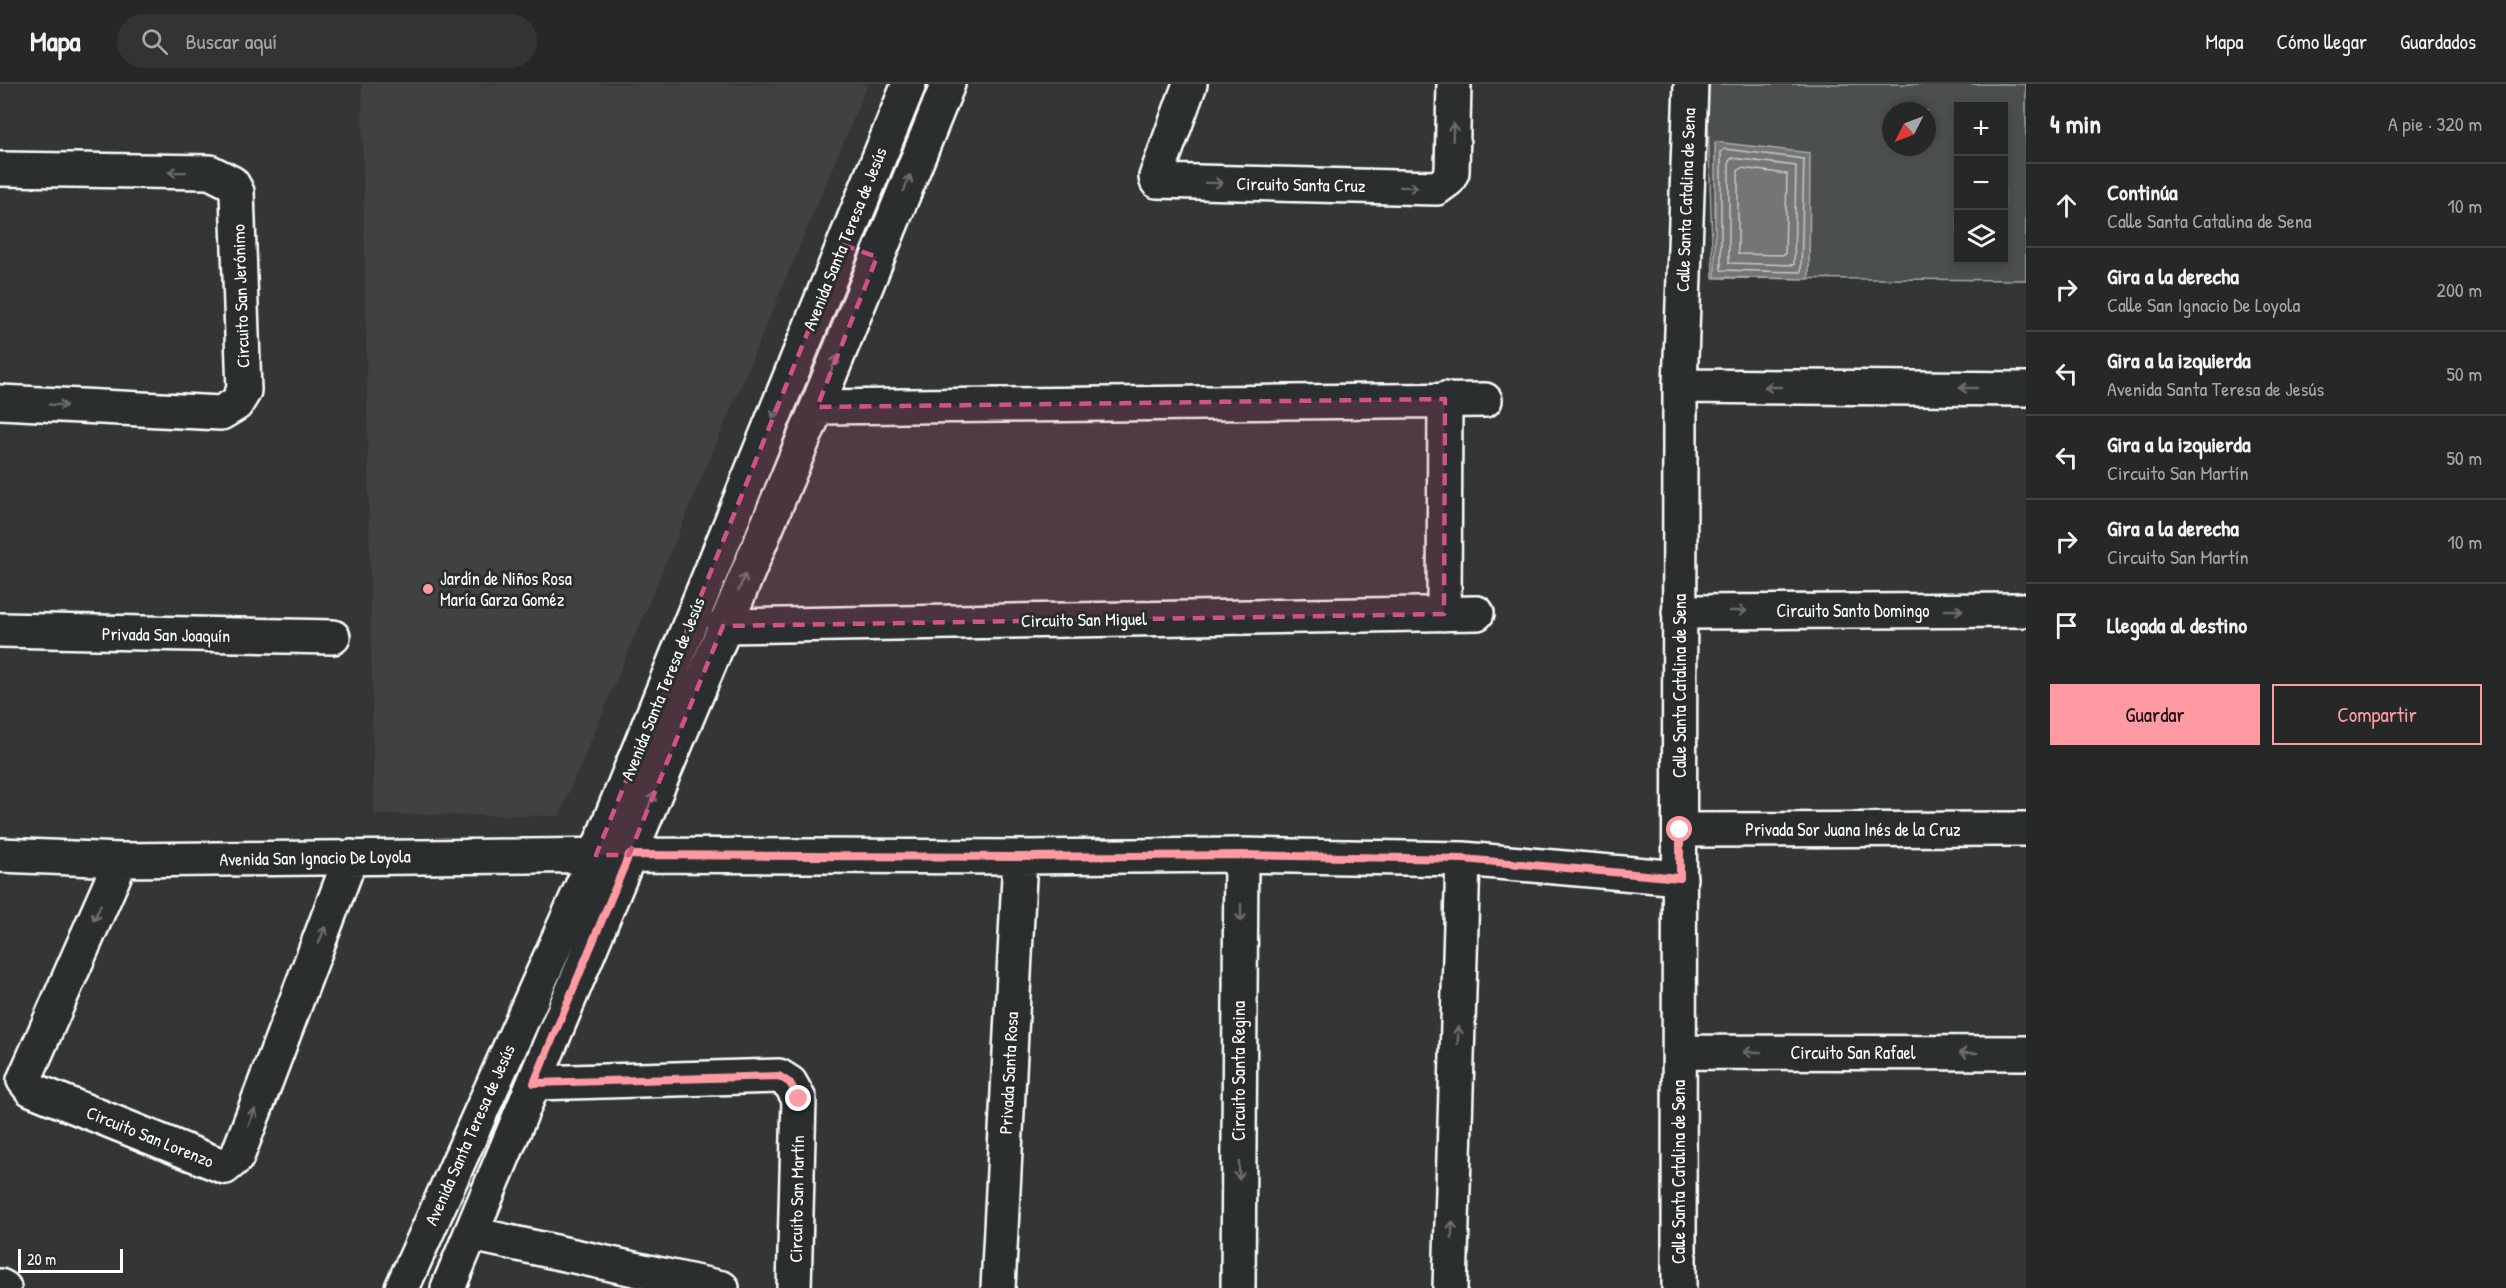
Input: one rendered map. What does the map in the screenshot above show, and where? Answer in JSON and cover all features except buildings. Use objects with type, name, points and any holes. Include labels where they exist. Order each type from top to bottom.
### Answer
[{"type":"street","name":"Avenida Santa Teresa de Jesús","points":[[402,1288],[596,855],[909,84]]},
{"type":"street","name":"Avenida Santa Teresa de Jesús","points":[[448,1288],[723,626],[817,407],[948,84]]},
{"type":"street","name":"Circuito Santa Cruz","points":[[1190,84],[1155,177],[1157,181],[1437,188],[1442,186],[1452,172],[1454,84]]},
{"type":"street","name":"Calle Santa Catalina de Sena","points":[[1679,1288],[1680,386],[1691,84]]},
{"type":"street","name":"Circuito San Jerónimo","points":[[0,169],[210,172],[232,183],[237,192],[244,391],[236,404],[221,413],[0,402]]},
{"type":"street","points":[[843,245],[877,257]]},
{"type":"street","points":[[1680,386],[2026,389]]},
{"type":"street","points":[[1444,614],[1445,399]]},
{"type":"street","points":[[817,407],[1485,400]]},
{"type":"street","points":[[741,497],[773,510]]},
{"type":"street","name":"Circuito Santo Domingo","points":[[1679,612],[2026,610]]},
{"type":"street","name":"Circuito San Miguel","points":[[723,626],[1477,613]]},
{"type":"street","name":"Privada San Joaquín","points":[[0,630],[333,637]]},
{"type":"street","name":"Privada Sor Juana Inés de la Cruz","points":[[1680,830],[2026,829]]},
{"type":"street","name":"Avenida San Ignacio De Loyola","points":[[0,855],[121,860],[596,855],[1020,857],[1241,855],[1463,859],[1680,878]]},
{"type":"street","name":"Circuito Santa Regina","points":[[1238,1288],[1241,855]]},
{"type":"street","name":"Privada Santa Rosa","points":[[998,1288],[1020,857]]},
{"type":"street","name":"Circuito San Lorenzo","points":[[121,860],[24,1080],[31,1089],[225,1167],[237,1157],[351,858]]},
{"type":"street","points":[[1450,1288],[1463,859]]},
{"type":"street","name":"Circuito San Rafael","points":[[1679,1052],[2026,1053]]},
{"type":"street","name":"Circuito San Martín","points":[[534,1083],[779,1076],[790,1083],[799,1099],[794,1288]]},
{"type":"street","points":[[472,1234],[722,1288]]},
{"type":"highlighted area","points":[[843,245],[877,257],[817,407],[1445,399],[1444,614],[723,626],[629,855],[596,855]]},
{"type":"shaded area","points":[[362,84],[868,84],[559,816],[374,814]]},
{"type":"shaded area","points":[[1707,84],[2026,84],[2026,280],[1713,278]]},
{"type":"water","points":[[1715,142],[1810,153],[1809,279],[1715,277]]},
{"type":"place","name":"Jardín de Niños Rosa María Garza Goméz","points":[[428,589]]},
{"type":"route","points":[[799,1099],[790,1083],[779,1076],[534,1083],[629,855],[1020,857],[1241,855],[1463,859],[1680,878],[1680,830]]}]
